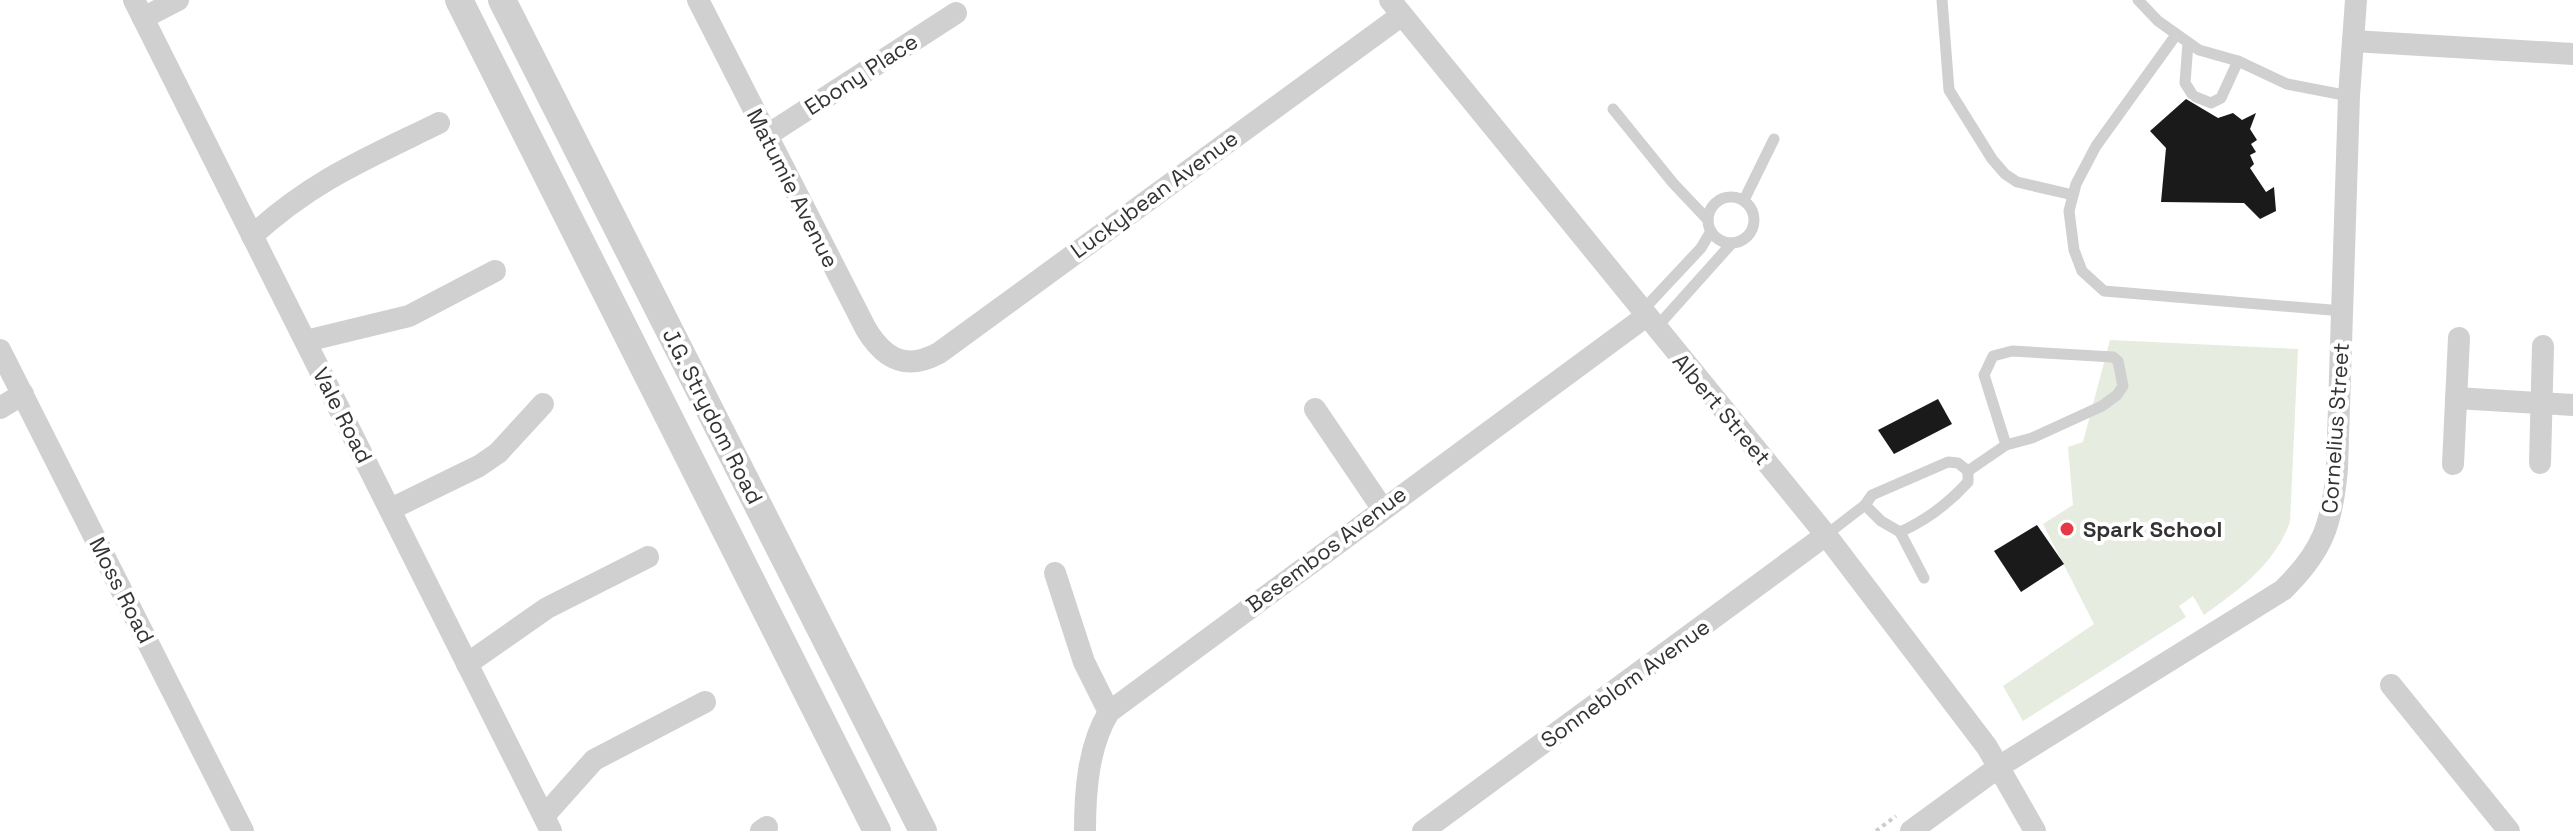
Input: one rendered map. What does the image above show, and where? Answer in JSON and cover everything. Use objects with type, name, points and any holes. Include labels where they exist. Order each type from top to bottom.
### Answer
[{"type":"street","points":[[138,9],[178,0]]},
{"type":"street","name":"J.G. Strydom Road","points":[[459,0],[877,831]]},
{"type":"street","name":"J.G. Strydom Road","points":[[502,0],[923,831]]},
{"type":"street","name":"Matumie Avenue","points":[[698,0],[873,341],[887,357],[903,362]]},
{"type":"street","name":"Cornelius Street","points":[[1911,831],[2000,766],[2283,590],[2319,549],[2335,493],[2349,96],[2356,0]]},
{"type":"street","name":"Albert Street","points":[[1396,7],[1826,535],[2000,766],[2035,831]]},
{"type":"street","name":"Luckybean Avenue","points":[[903,362],[914,363],[939,353],[1396,7]]},
{"type":"street","name":"Vale Road","points":[[138,9],[548,823]]},
{"type":"street","name":"Ebony Place","points":[[766,136],[956,13]]},
{"type":"street","points":[[2353,41],[2573,54]]},
{"type":"street","points":[[252,236],[284,207],[324,179],[439,123]]},
{"type":"street","points":[[306,341],[389,323],[495,271]]},
{"type":"street","name":"Besembos Avenue","points":[[1109,712],[1382,508],[1647,319]]},
{"type":"street","points":[[2453,464],[2459,338]]},
{"type":"street","points":[[2540,463],[2543,346]]},
{"type":"street","name":"Moss Road","points":[[0,350],[243,831]]},
{"type":"street","points":[[0,408],[23,394]]},
{"type":"street","points":[[2456,398],[2573,405]]},
{"type":"street","points":[[391,509],[479,466],[498,453],[543,404]]},
{"type":"street","points":[[1315,409],[1382,508]]},
{"type":"street","name":"Sonneblom Avenue","points":[[1423,831],[1826,535]]},
{"type":"street","points":[[467,664],[537,613],[648,557]]},
{"type":"street","points":[[1055,573],[1084,662],[1109,712],[1095,744],[1085,801],[1085,831]]},
{"type":"street","points":[[2391,685],[2501,829]]},
{"type":"street","points":[[548,823],[594,760],[705,702]]},
{"type":"lane","points":[[1942,0],[1949,90],[1992,159],[2017,182],[2073,195]]},
{"type":"lane","points":[[2138,0],[2176,35],[2207,53],[2238,61],[2287,84],[2349,96]]},
{"type":"lane","points":[[2176,35],[2096,146],[2073,195],[2069,211],[2074,250],[2082,271],[2104,291],[2343,311]]},
{"type":"lane","points":[[2188,43],[2185,83],[2194,96],[2211,103],[2221,98],[2238,61]]},
{"type":"lane","points":[[1613,109],[1720,240],[1732,243]]},
{"type":"lane","points":[[1744,200],[1774,139]]},
{"type":"lane","points":[[1732,196],[1744,200],[1752,209],[1755,220],[1744,240],[1732,243],[1647,319],[1701,248],[1709,226],[1711,208],[1720,199],[1732,196]]},
{"type":"lane","points":[[1968,471],[2006,445],[2032,438],[2111,401],[2123,386],[2118,361],[2113,357],[2012,351],[1993,356],[1984,375],[2006,445]]},
{"type":"lane","points":[[1826,535],[1865,505],[1872,495],[1890,485],[1948,462],[1958,463],[1968,471]]},
{"type":"lane","points":[[1900,532],[1924,521],[1953,499],[1968,482],[1968,471]]},
{"type":"lane","points":[[1865,505],[1881,521],[1900,532],[1924,578]]},
{"type":"shaded area","points":[[2110,340],[2298,349],[2290,522],[2275,551],[2254,575],[2204,615],[2193,596],[2179,606],[2186,617],[2023,721],[2003,686],[2094,624],[2043,524],[2073,505],[2068,447],[2083,442]]},
{"type":"building","points":[[2186,99],[2218,118],[2233,113],[2242,120],[2256,113],[2250,129],[2257,140],[2251,144],[2256,152],[2250,155],[2254,164],[2250,168],[2266,192],[2274,187],[2276,211],[2260,219],[2244,203],[2161,202],[2166,148],[2150,131]]},
{"type":"building","points":[[1938,399],[1952,424],[1894,454],[1878,430]]},
{"type":"building","points":[[2037,525],[2064,564],[2021,592],[1994,551]]},
{"type":"place","name":"Spark School","points":[[2067,529]]}]
